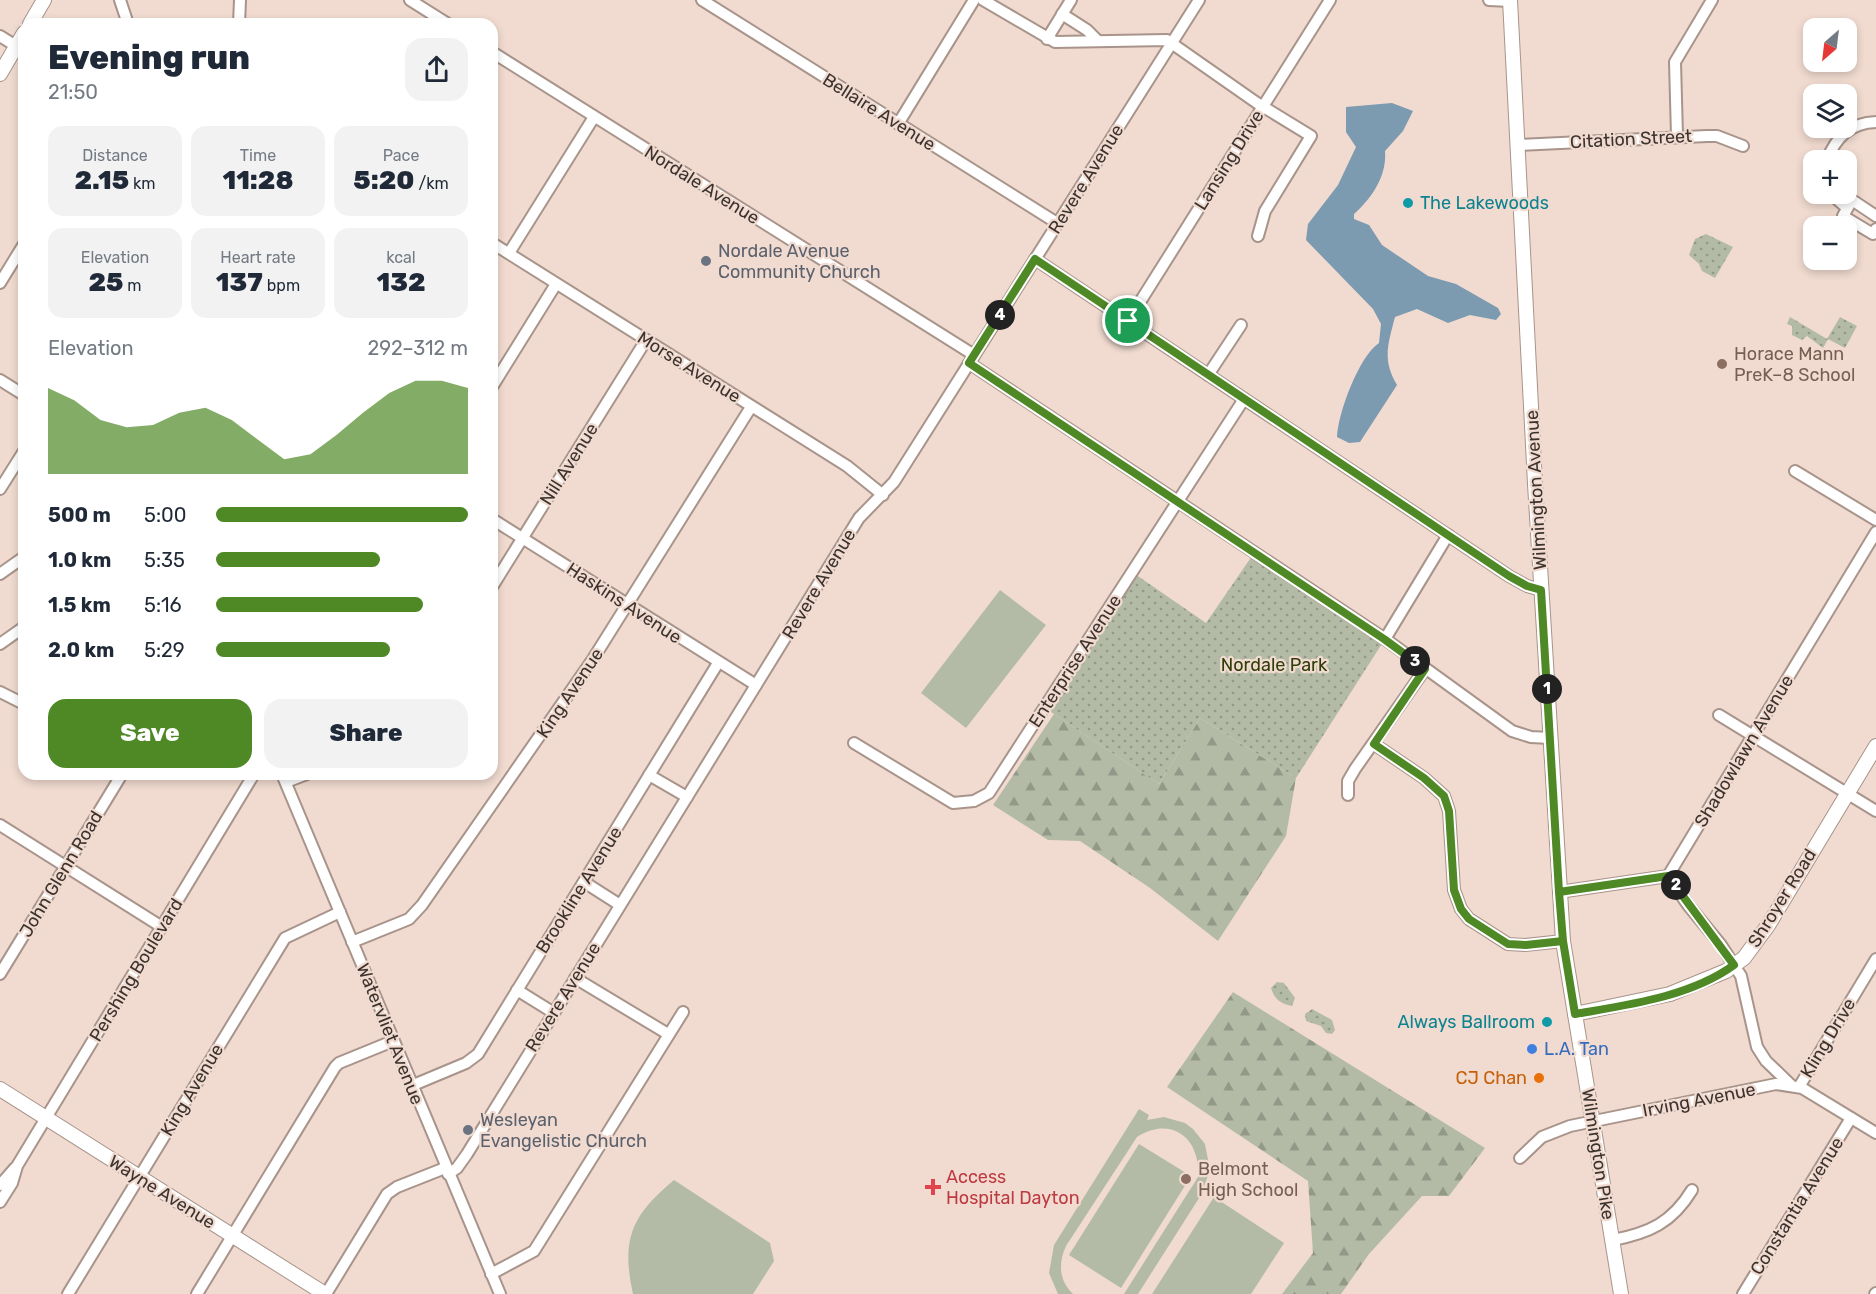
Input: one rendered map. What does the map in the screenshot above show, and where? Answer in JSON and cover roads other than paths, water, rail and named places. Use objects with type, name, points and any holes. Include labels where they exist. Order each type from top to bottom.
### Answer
[{"type":"main road","points":[[34,18],[44,0]]},
{"type":"main road","name":"Wilmington Avenue","points":[[1510,1],[1559,892],[1563,941],[1575,1014]]},
{"type":"main road","points":[[0,74],[18,43]]},
{"type":"main road","name":"Shroyer Road","points":[[1575,1014],[1670,993],[1702,982],[1734,965],[1759,939],[1876,746]]},
{"type":"main road","name":"Wilmington Pike","points":[[1575,1014],[1620,1294]]},
{"type":"main road","name":"Wayne Avenue","points":[[0,1089],[325,1294]]},
{"type":"street","points":[[120,0],[126,18]]},
{"type":"street","points":[[239,18],[240,0]]},
{"type":"street","points":[[410,0],[438,18]]},
{"type":"street","name":"Bellaire Avenue","points":[[702,0],[1057,223]]},
{"type":"street","points":[[898,124],[974,0]]},
{"type":"street","points":[[983,0],[1047,39],[1065,43],[1167,40],[1311,136],[1265,211],[1258,236]]},
{"type":"street","points":[[1047,39],[1071,0]]},
{"type":"street","name":"Revere Avenue","points":[[325,1294],[387,1194],[397,1187],[457,1168],[467,1154],[859,518],[894,482],[1199,0]]},
{"type":"street","name":"Lansing Drive","points":[[1128,321],[1330,0]]},
{"type":"street","points":[[1489,0],[1510,1]]},
{"type":"street","points":[[1677,136],[1675,62],[1712,0]]},
{"type":"street","points":[[1062,14],[1087,30],[1098,41]]},
{"type":"street","points":[[0,36],[16,46]]},
{"type":"street","name":"Nordale Avenue","points":[[498,56],[972,359],[1178,502],[1384,639],[1512,730],[1531,738],[1550,738]]},
{"type":"street","points":[[509,253],[594,117]]},
{"type":"street","points":[[1832,150],[1847,130],[1862,122],[1876,122]]},
{"type":"street","name":"Citation Street","points":[[1518,144],[1717,136],[1743,146]]},
{"type":"street","points":[[1876,216],[1852,200],[1843,216],[1873,234],[1876,229]]},
{"type":"street","points":[[1843,204],[1848,208]]},
{"type":"street","name":"Morse Avenue","points":[[498,247],[847,466],[883,495]]},
{"type":"street","points":[[0,283],[18,254]]},
{"type":"street","points":[[1035,259],[1518,581],[1541,590]]},
{"type":"street","points":[[498,377],[556,284]]},
{"type":"street","points":[[1208,375],[1240,325]]},
{"type":"street","name":"Nill Avenue","points":[[498,578],[646,340]]},
{"type":"street","points":[[0,380],[18,391]]},
{"type":"street","name":"Enterprise Avenue","points":[[854,743],[953,803],[974,801],[989,793],[1244,399]]},
{"type":"street","name":"King Avenue","points":[[352,942],[414,915],[587,669],[751,407]]},
{"type":"street","points":[[0,489],[18,461]]},
{"type":"street","points":[[1795,471],[1876,520]]},
{"type":"street","name":"Haskins Avenue","points":[[498,523],[756,685]]},
{"type":"street","name":"Shadowlawn Avenue","points":[[1668,876],[1876,532]]},
{"type":"street","points":[[1384,639],[1448,535]]},
{"type":"street","points":[[0,574],[18,561]]},
{"type":"street","points":[[0,644],[18,631]]},
{"type":"street","name":"Brookline Avenue","points":[[411,1086],[473,1059],[718,663]]},
{"type":"street","points":[[1348,795],[1348,781],[1425,669]]},
{"type":"street","points":[[0,692],[18,701]]},
{"type":"street","points":[[1719,715],[1876,811]]},
{"type":"street","points":[[1374,744],[1424,778],[1444,796],[1449,811],[1454,890],[1461,909],[1469,919],[1508,944],[1526,945],[1563,941]]},
{"type":"street","points":[[649,775],[687,797]]},
{"type":"street","name":"John Glenn Road","points":[[0,974],[4,958],[65,867],[118,780]]},
{"type":"street","name":"Pershing Boulevard","points":[[0,1185],[17,1166],[250,780]]},
{"type":"street","name":"Watervliet Avenue","points":[[285,780],[500,1294]]},
{"type":"street","points":[[0,825],[162,927]]},
{"type":"street","points":[[1559,892],[1668,876],[1734,965],[1744,986],[1757,1047],[1766,1061],[1795,1086],[1876,1133]]},
{"type":"street","points":[[584,882],[620,905]]},
{"type":"street","name":"King Avenue","points":[[68,1294],[285,938],[340,912]]},
{"type":"street","name":"Kling Drive","points":[[1795,1086],[1876,959]]},
{"type":"street","points":[[575,978],[668,1034]]},
{"type":"street","points":[[517,990],[554,1013]]},
{"type":"street","points":[[491,1274],[534,1251],[683,1012]]},
{"type":"street","points":[[197,1294],[335,1067],[339,1063],[393,1041]]},
{"type":"street","name":"Irving Avenue","points":[[1520,1158],[1542,1137],[1570,1126],[1776,1084],[1795,1086]]},
{"type":"street","name":"Constantia Avenue","points":[[1743,1294],[1851,1118]]},
{"type":"street","name":"Pershing Boulevard","points":[[0,1202],[12,1183],[17,1166]]},
{"type":"street","points":[[1612,1240],[1642,1234],[1664,1223],[1678,1211],[1692,1190]]},
{"type":"water","points":[[1392,103],[1413,111],[1403,131],[1385,151],[1381,178],[1367,201],[1354,214],[1354,219],[1369,225],[1382,245],[1428,276],[1456,284],[1498,308],[1501,314],[1496,320],[1470,315],[1448,323],[1417,309],[1395,317],[1388,360],[1397,385],[1360,442],[1349,443],[1337,437],[1341,414],[1357,372],[1371,350],[1379,343],[1381,324],[1373,309],[1306,240],[1308,224],[1338,185],[1356,147],[1346,132],[1346,107]]},
{"type":"place","name":"The Lakewoods","points":[[1408,203]]},
{"type":"place","name":"Nordale Avenue Community Church","points":[[706,261]]},
{"type":"place","name":"Horace Mann PreK–8 School","points":[[1722,364]]},
{"type":"place","name":"Always Ballroom","points":[[1547,1022]]},
{"type":"place","name":"L.A. Tan","points":[[1532,1049]]},
{"type":"place","name":"CJ Chan","points":[[1539,1078]]},
{"type":"place","name":"Wesleyan Evangelistic Church","points":[[468,1130]]},
{"type":"place","name":"Belmont High School","points":[[1186,1179]]},
{"type":"place","name":"Access Hospital Dayton","points":[[933,1187]]},
{"type":"park label","name":"Nordale Park","points":[[1274,665]]}]
